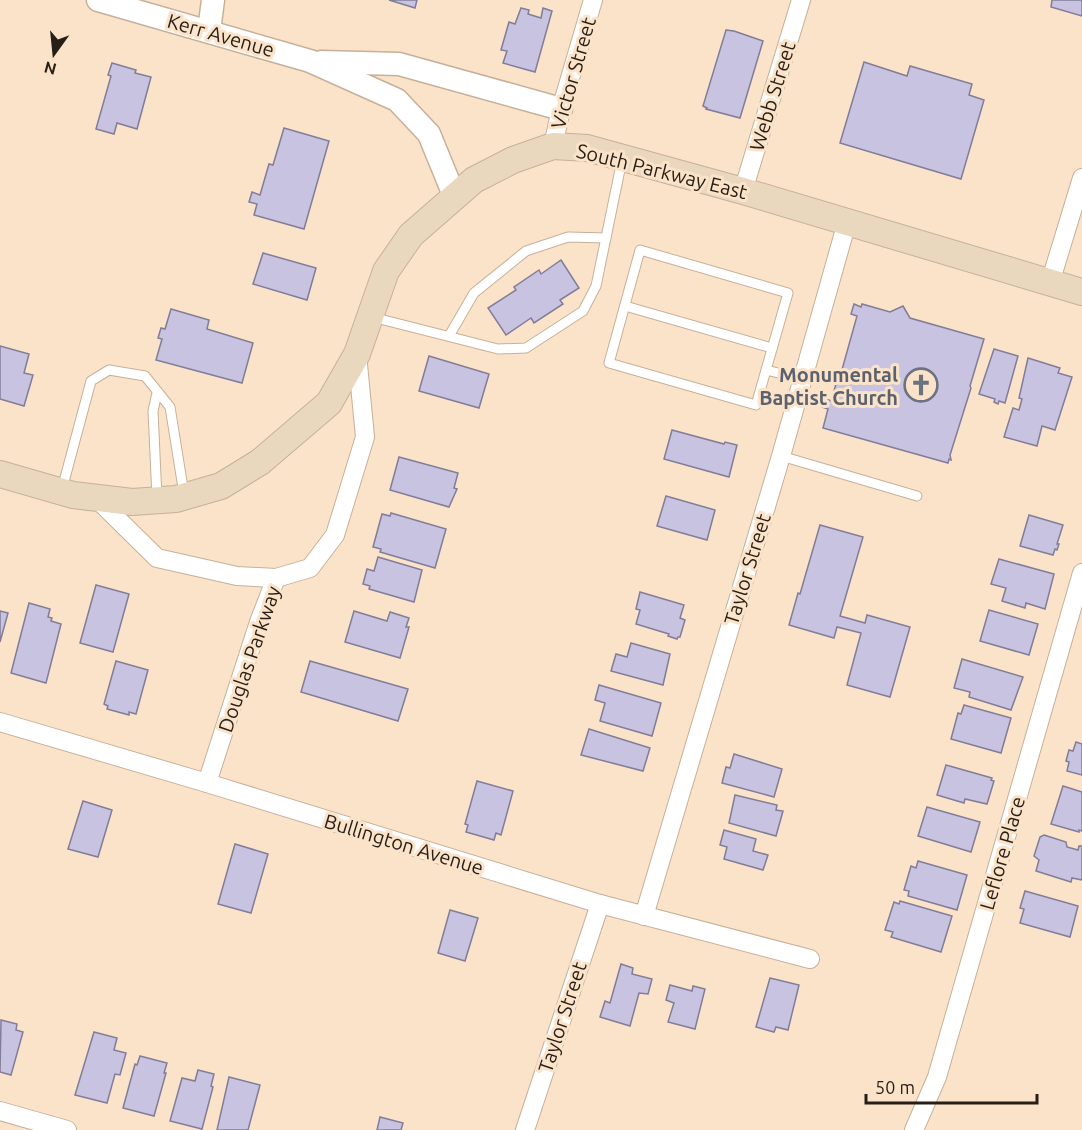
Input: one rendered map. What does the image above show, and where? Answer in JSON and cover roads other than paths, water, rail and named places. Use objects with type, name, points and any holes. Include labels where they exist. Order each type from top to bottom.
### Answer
[{"type":"main road","name":"South Parkway East","points":[[0,474],[61,492],[132,502],[185,497],[221,486],[270,455],[329,403],[357,354],[387,271],[411,235],[454,195],[474,180],[513,160],[553,146],[587,148],[743,191],[1082,292]]},
{"type":"street","name":"Kerr Avenue","points":[[98,0],[310,62]]},
{"type":"street","points":[[209,31],[213,0]]},
{"type":"street","name":"Victor Street","points":[[553,146],[561,109],[593,0]]},
{"type":"street","name":"Webb Street","points":[[743,191],[801,0]]},
{"type":"street","points":[[310,62],[399,64],[561,109]]},
{"type":"street","points":[[310,62],[398,100],[429,134],[454,195]]},
{"type":"street","points":[[1050,283],[1082,178]]},
{"type":"street","name":"Taylor Street","points":[[644,916],[848,222]]},
{"type":"street","name":"Douglas Parkway","points":[[207,783],[259,621],[276,578],[310,568],[335,535],[365,437],[357,354]]},
{"type":"street","points":[[96,498],[157,558],[237,576],[276,578]]},
{"type":"street","name":"Leflore Place","points":[[914,1130],[937,1077],[1082,573]]},
{"type":"street","name":"Bullington Avenue","points":[[0,722],[600,904],[810,958]]},
{"type":"street","name":"Taylor Street","points":[[525,1130],[600,904]]},
{"type":"street","points":[[0,1111],[67,1130]]},
{"type":"lane","points":[[369,317],[498,349],[526,348],[583,311],[596,286],[622,158]]},
{"type":"lane","points":[[449,336],[474,293],[526,250],[568,237],[606,238]]},
{"type":"lane","points":[[640,250],[788,293],[756,405],[609,363],[625,306],[640,250]]},
{"type":"lane","points":[[625,306],[772,348]]},
{"type":"lane","points":[[61,492],[91,381],[109,370],[145,376],[170,407],[185,497]]},
{"type":"lane","points":[[766,370],[803,379]]},
{"type":"lane","points":[[157,393],[153,411],[157,500]]},
{"type":"lane","points":[[781,456],[917,496]]},
{"type":"place","name":"Monumental Baptist Church","points":[[921,385]]}]
